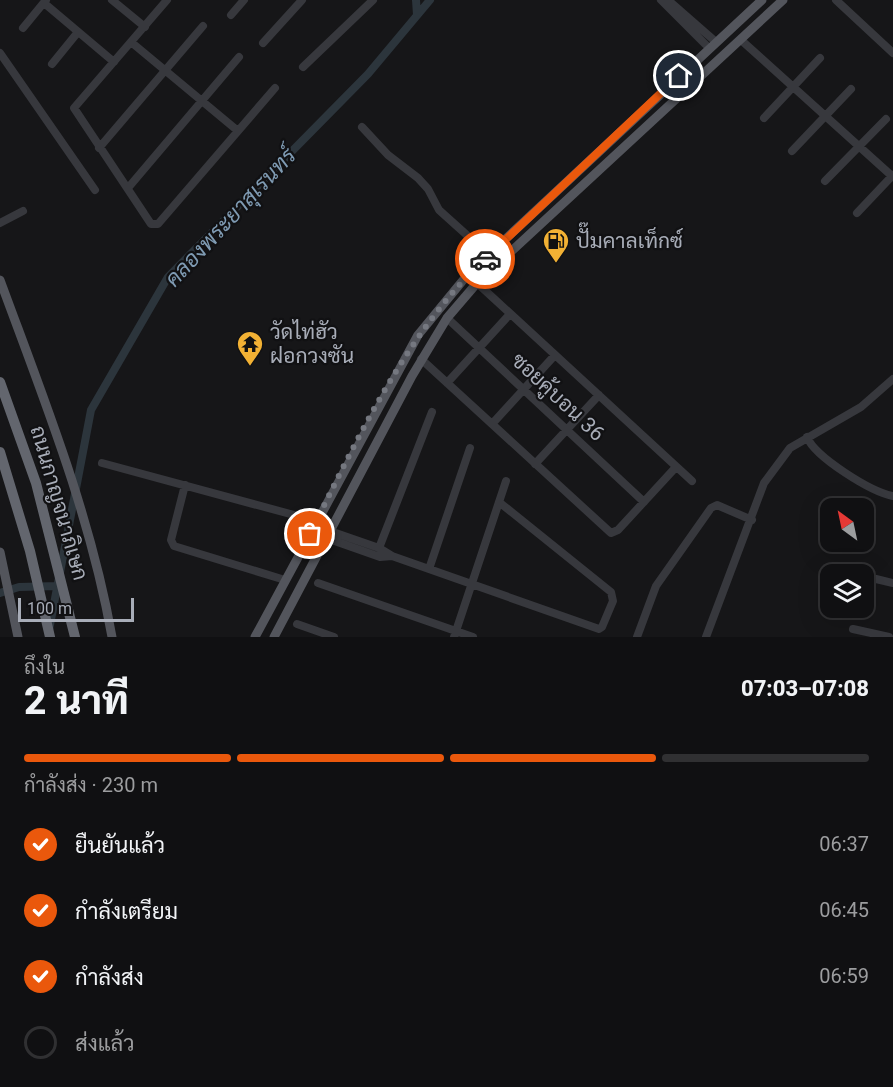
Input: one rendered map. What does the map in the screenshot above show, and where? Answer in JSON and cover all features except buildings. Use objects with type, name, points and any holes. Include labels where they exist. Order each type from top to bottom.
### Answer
[{"type":"highway","name":"ถนนกาญจนาภิเษก","points":[[0,382],[36,483],[75,637]]},
{"type":"highway","name":"ถนนกาญจนาภิเษก","points":[[0,452],[13,490],[50,637]]},
{"type":"main road","points":[[255,637],[418,335],[469,273],[762,0]]},
{"type":"main road","points":[[274,637],[421,359],[447,318],[477,283],[783,0]]},
{"type":"main road","points":[[557,190],[566,199]]},
{"type":"main road","points":[[0,280],[81,506],[100,575],[112,637]]},
{"type":"main road","points":[[0,552],[18,637]]},
{"type":"street","points":[[112,0],[145,27]]},
{"type":"street","points":[[167,0],[74,108],[149,222],[158,224],[275,88]]},
{"type":"street","points":[[231,15],[244,0]]},
{"type":"street","points":[[263,43],[302,0]]},
{"type":"street","points":[[303,67],[373,0]]},
{"type":"street","points":[[836,0],[893,53]]},
{"type":"street","points":[[22,28],[45,1],[114,62]]},
{"type":"street","points":[[664,1],[712,45]]},
{"type":"street","points":[[99,148],[203,26]]},
{"type":"street","points":[[52,64],[78,32]]},
{"type":"street","points":[[741,40],[893,176],[857,213]]},
{"type":"street","points":[[131,42],[238,131]]},
{"type":"street","points":[[0,53],[95,190]]},
{"type":"street","points":[[128,188],[239,57]]},
{"type":"street","points":[[764,118],[820,58]]},
{"type":"street","points":[[792,151],[851,89]]},
{"type":"street","points":[[825,181],[886,119]]},
{"type":"street","points":[[362,128],[388,155],[418,178],[428,189],[439,210],[489,255]]},
{"type":"street","points":[[0,223],[23,211]]},
{"type":"street","points":[[477,283],[692,481]]},
{"type":"street","points":[[447,383],[510,314]]},
{"type":"street","name":"ซอยคู้บอน 36","points":[[447,318],[644,502]]},
{"type":"street","points":[[492,424],[555,355]]},
{"type":"street","points":[[421,359],[611,533],[618,530],[676,467]]},
{"type":"street","points":[[706,637],[752,520],[764,483],[779,460],[790,448],[861,406],[893,379]]},
{"type":"street","points":[[535,464],[599,395]]},
{"type":"street","points":[[379,548],[432,412]]},
{"type":"street","points":[[807,437],[810,445],[821,455],[879,492],[893,496]]},
{"type":"street","points":[[429,569],[470,448]]},
{"type":"street","points":[[102,463],[316,521]]},
{"type":"street","points":[[455,634],[506,481]]},
{"type":"street","points":[[185,485],[171,540],[174,546],[285,580]]},
{"type":"street","points":[[328,535],[379,548],[392,556],[599,629],[604,625],[613,595],[499,502]]},
{"type":"street","points":[[637,637],[656,586],[711,508],[717,505],[752,520]]},
{"type":"street","points":[[328,535],[380,556],[392,556]]},
{"type":"street","points":[[876,579],[893,583]]},
{"type":"street","points":[[318,583],[455,634],[473,637]]},
{"type":"street","points":[[297,624],[334,637]]},
{"type":"street","points":[[853,629],[890,637]]},
{"type":"waterway","name":"คลองพระยาสุเรนทร์","points":[[416,0],[417,15]]},
{"type":"waterway","name":"คลองพระยาสุเรนทร์","points":[[49,630],[91,410],[168,277],[368,74],[430,0]]},
{"type":"waterway","points":[[0,593],[19,587],[58,586]]},
{"type":"way so far","points":[[310,534],[378,404],[418,335],[469,273],[485,259]]},
{"type":"place","name":"ปั๊มคาลเท็กซ์","points":[[556,264]]},
{"type":"place","name":"วัดไท่ฮัว ฝอกวงซัน","points":[[250,367]]},
{"type":"route","points":[[485,259],[679,76]]}]
